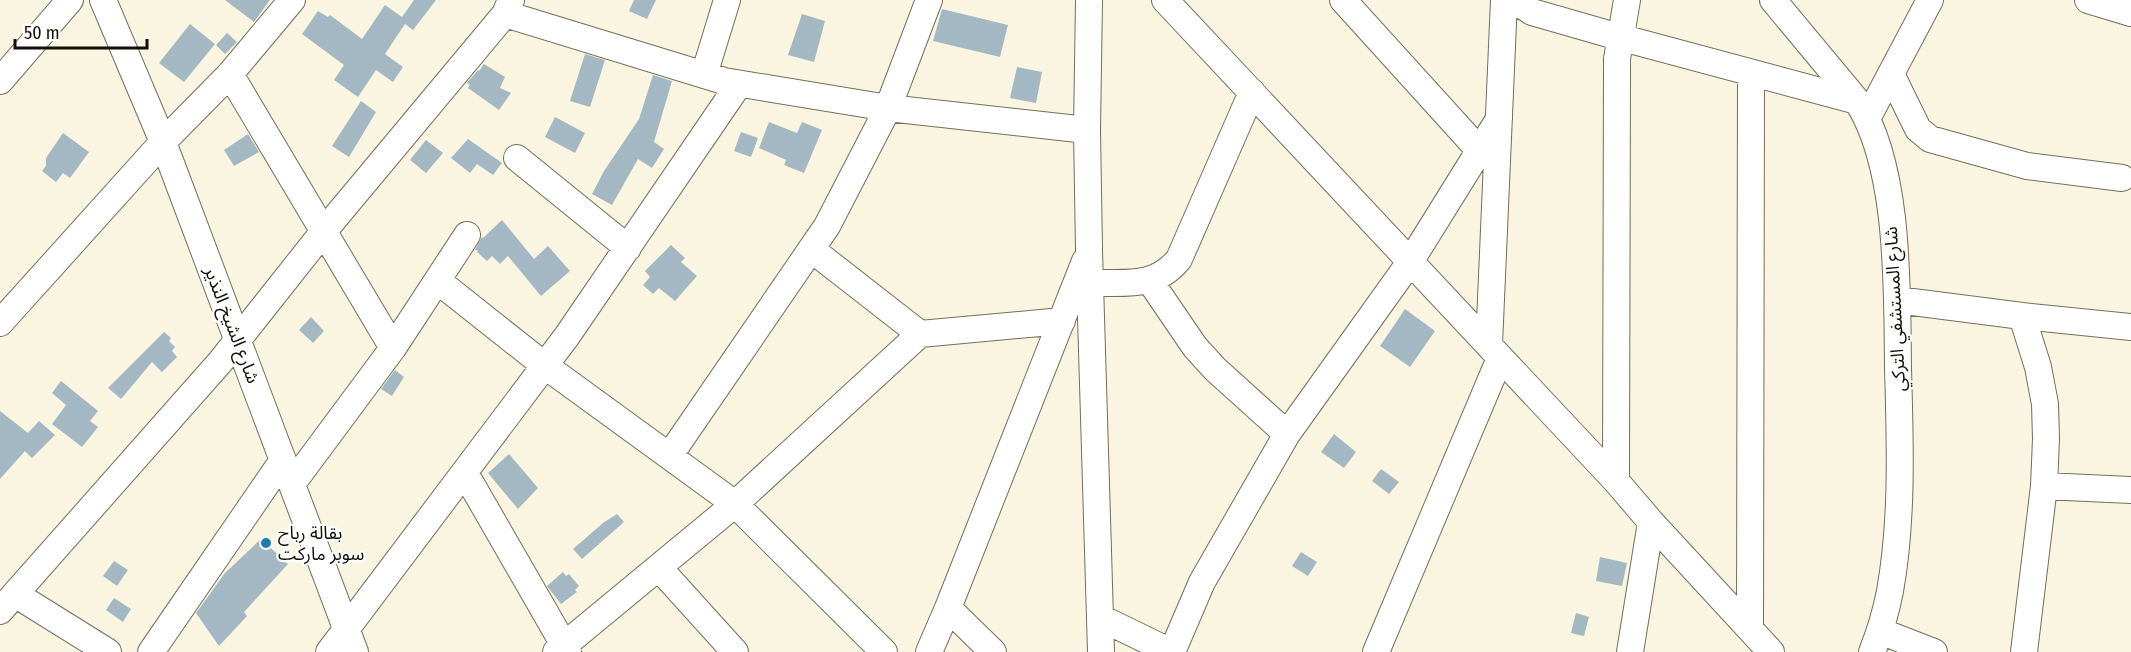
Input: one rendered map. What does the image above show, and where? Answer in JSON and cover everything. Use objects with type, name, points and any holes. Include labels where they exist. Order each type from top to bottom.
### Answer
[{"type":"street","points":[[0,81],[70,0]]},
{"type":"street","name":"شارع الشيخ النذير","points":[[103,0],[163,142],[350,641]]},
{"type":"street","points":[[0,323],[163,142],[230,74],[292,0]]},
{"type":"street","points":[[704,75],[727,0]]},
{"type":"street","points":[[670,455],[827,226],[888,108],[929,0]]},
{"type":"street","points":[[1089,0],[1087,129],[1089,250],[1101,652]]},
{"type":"street","points":[[1166,0],[1616,481],[1771,652]]},
{"type":"street","points":[[1343,0],[1479,150]]},
{"type":"street","points":[[1376,652],[1494,352],[1504,0]]},
{"type":"street","points":[[1514,0],[1532,12],[1751,73],[1863,109],[1891,74],[1930,0]]},
{"type":"street","points":[[1616,481],[1617,59],[1627,0]]},
{"type":"street","name":"شارع المستشفي التركي","points":[[1773,0],[1863,109],[1886,181],[1897,300],[1899,415],[1897,528],[1890,590],[1876,641]]},
{"type":"street","points":[[2088,0],[2131,13]]},
{"type":"street","points":[[108,652],[8,603],[237,339],[508,7],[704,75],[739,84],[888,108],[1087,129]]},
{"type":"street","points":[[1750,629],[1751,73]]},
{"type":"street","points":[[230,74],[393,348]]},
{"type":"street","points":[[1891,74],[1918,129],[1930,139],[2027,166],[2122,178]]},
{"type":"street","points":[[329,652],[350,641],[465,473],[567,336],[739,84]]},
{"type":"street","points":[[1090,283],[1150,281],[1170,270],[1179,259],[1252,92]]},
{"type":"street","points":[[1101,618],[1171,652],[1202,582],[1287,434],[1410,262],[1499,119]]},
{"type":"street","points":[[517,158],[628,248]]},
{"type":"street","points":[[292,484],[393,348],[467,235]]},
{"type":"street","points":[[811,249],[920,334]]},
{"type":"street","points":[[929,652],[1089,250]]},
{"type":"street","points":[[438,281],[544,365],[735,504],[884,652]]},
{"type":"street","points":[[1150,281],[1195,347],[1215,369],[1287,434]]},
{"type":"street","points":[[1897,300],[2131,327]]},
{"type":"street","points":[[2022,316],[2038,367],[2045,404],[2044,486],[2024,652]]},
{"type":"street","points":[[465,473],[563,650],[735,504],[920,334],[1062,321]]},
{"type":"street","points":[[151,652],[283,460]]},
{"type":"street","points":[[2044,486],[2131,490]]},
{"type":"street","points":[[1630,652],[1651,522]]},
{"type":"street","points":[[659,568],[735,652]]},
{"type":"street","points":[[948,608],[993,652]]},
{"type":"street","points":[[1876,641],[1934,652]]},
{"type":"building","points":[[225,0],[270,0],[254,22]]},
{"type":"building","points":[[414,0],[436,0],[413,30],[405,24],[385,54],[403,67],[393,82],[376,70],[358,97],[334,80],[344,65],[302,34],[318,11],[328,17],[330,15],[362,39],[385,5],[402,17]]},
{"type":"building","points":[[634,0],[656,0],[647,19],[629,11]]},
{"type":"building","points":[[942,9],[1008,25],[1000,57],[933,41]]},
{"type":"building","points":[[802,14],[825,21],[814,62],[788,55]]},
{"type":"building","points":[[190,24],[215,44],[184,82],[159,63]]},
{"type":"building","points":[[227,33],[237,42],[225,54],[216,45]]},
{"type":"building","points":[[585,54],[605,60],[590,107],[570,101]]},
{"type":"building","points":[[484,64],[505,77],[500,88],[511,93],[499,110],[468,88],[470,85],[467,83]]},
{"type":"building","points":[[1017,67],[1042,72],[1036,103],[1010,98]]},
{"type":"building","points":[[653,75],[672,81],[654,142],[664,149],[652,168],[638,159],[612,205],[592,194],[604,171],[639,119]]},
{"type":"building","points":[[361,101],[376,112],[349,157],[332,146]]},
{"type":"building","points":[[555,117],[585,133],[575,153],[545,137]]},
{"type":"building","points":[[769,122],[797,133],[802,122],[822,130],[804,173],[784,165],[786,160],[759,148]]},
{"type":"building","points":[[741,132],[758,138],[751,157],[734,151]]},
{"type":"building","points":[[63,133],[89,152],[70,178],[63,173],[56,182],[42,171],[46,166],[46,158]]},
{"type":"building","points":[[248,134],[259,152],[234,166],[224,150]]},
{"type":"building","points":[[468,139],[502,163],[493,175],[477,164],[470,173],[451,158]]},
{"type":"building","points":[[426,140],[443,153],[426,173],[410,160]]},
{"type":"building","points":[[502,220],[534,259],[548,246],[570,271],[541,296],[508,256],[500,264],[492,256],[487,261],[477,252],[478,250],[475,250],[482,237]]},
{"type":"building","points":[[671,245],[685,258],[681,262],[697,276],[675,301],[659,288],[653,294],[643,285],[650,277],[645,271]]},
{"type":"building","points":[[1405,309],[1435,331],[1410,367],[1380,346]]},
{"type":"building","points":[[311,317],[324,331],[313,343],[299,330]]},
{"type":"building","points":[[164,332],[171,338],[169,341],[175,347],[172,351],[177,357],[162,372],[152,362],[121,399],[108,388]]},
{"type":"building","points":[[395,370],[404,377],[392,396],[381,389]]},
{"type":"building","points":[[61,381],[98,411],[90,421],[98,427],[82,447],[52,424],[66,405],[52,393]]},
{"type":"building","points":[[0,411],[28,433],[39,421],[55,435],[32,458],[25,451],[0,479]]},
{"type":"building","points":[[1334,434],[1356,452],[1344,468],[1321,452]]},
{"type":"building","points":[[509,454],[538,488],[518,509],[488,473]]},
{"type":"building","points":[[1381,469],[1399,482],[1389,494],[1372,481]]},
{"type":"building","points":[[617,514],[624,522],[582,559],[573,549]]},
{"type":"building","points":[[261,539],[288,564],[244,612],[247,616],[219,646],[196,613],[225,573]]},
{"type":"building","points":[[1301,552],[1317,562],[1308,576],[1292,566]]},
{"type":"building","points":[[1600,557],[1627,563],[1622,586],[1596,581]]},
{"type":"building","points":[[114,561],[128,570],[117,586],[103,576]]},
{"type":"building","points":[[563,572],[566,576],[569,574],[579,586],[575,590],[577,592],[561,604],[547,586]]},
{"type":"building","points":[[114,598],[131,609],[123,622],[106,610]]},
{"type":"building","points":[[1576,613],[1589,617],[1584,636],[1571,633]]},
{"type":"place","name":"بقالة رباح سوبر ماركت","points":[[266,543]]}]
